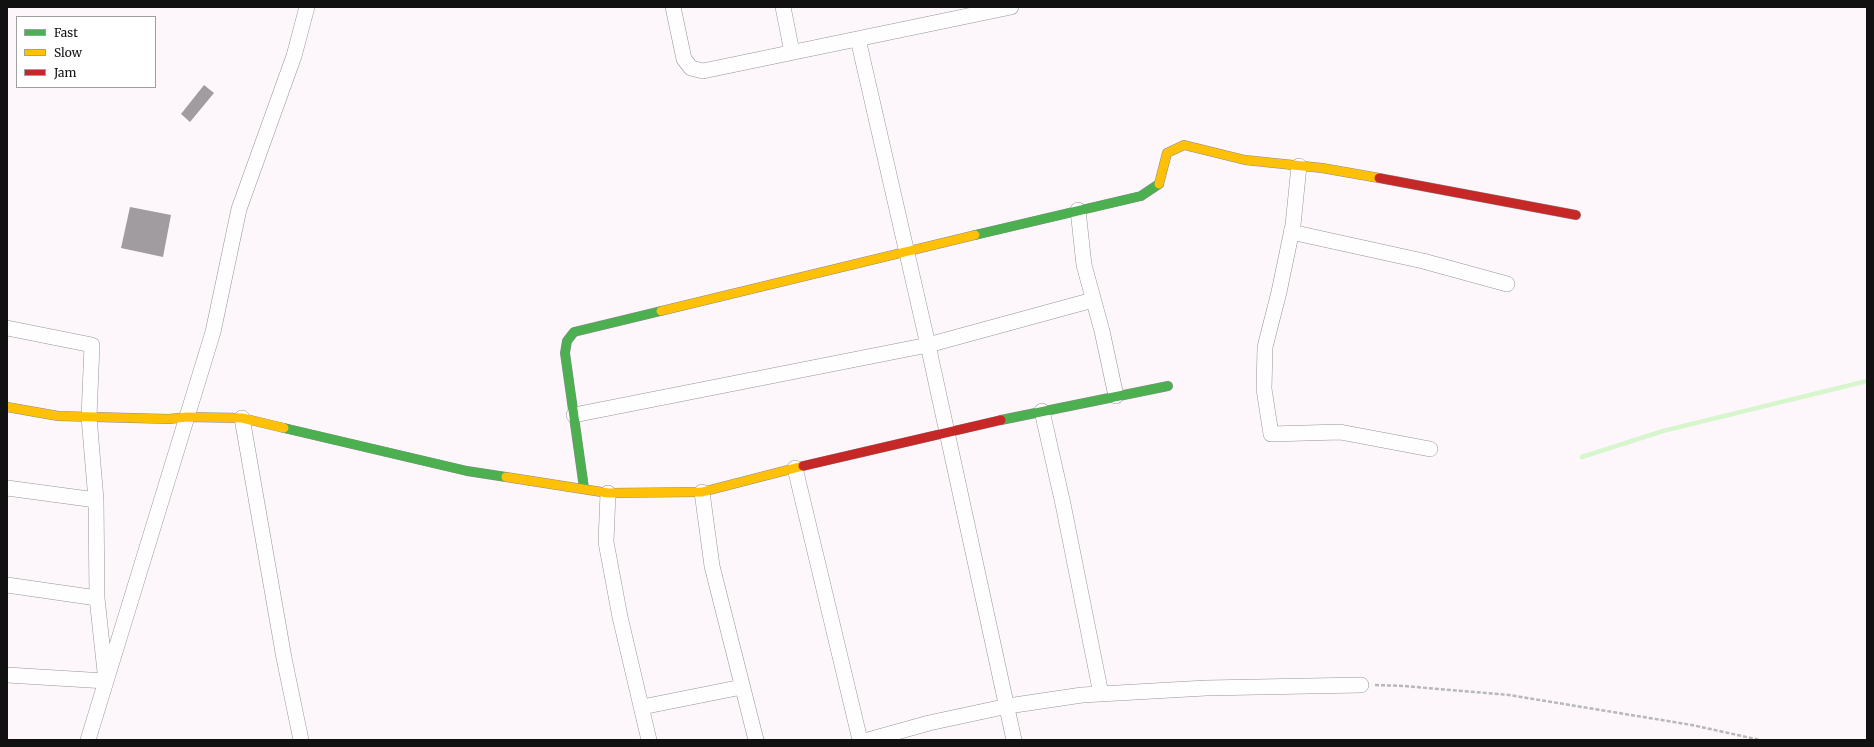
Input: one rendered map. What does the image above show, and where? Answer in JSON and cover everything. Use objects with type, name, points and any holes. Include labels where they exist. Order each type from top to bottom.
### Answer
[{"type":"street","points":[[88,740],[212,332],[239,209],[294,56],[307,7]]},
{"type":"street","points":[[673,7],[684,59],[691,68],[697,71],[1011,7]]},
{"type":"street","points":[[783,7],[792,52]]},
{"type":"street","points":[[858,39],[928,345],[988,624],[1008,706],[1014,740]]},
{"type":"street","points":[[584,488],[565,347],[566,341],[574,332],[1141,196],[1160,184],[1167,153],[1184,145],[1246,160],[1322,168],[1576,215]]},
{"type":"street","points":[[1298,166],[1291,232],[1265,347],[1264,390],[1271,434],[1340,432],[1430,449]]},
{"type":"street","points":[[1078,210],[1084,265],[1116,396]]},
{"type":"street","points":[[1291,232],[1423,261],[1507,284]]},
{"type":"street","points":[[574,415],[928,345],[1093,300]]},
{"type":"street","points":[[7,328],[92,345],[88,417],[96,500],[97,598],[106,681]]},
{"type":"street","points":[[7,407],[58,416],[169,419],[187,417],[242,418],[467,471],[584,488],[608,493],[702,492],[795,468],[1042,411],[1168,386]]},
{"type":"street","points":[[1042,411],[1063,504],[1101,694]]},
{"type":"street","points":[[242,418],[284,658],[301,740]]},
{"type":"street","points":[[795,468],[860,740]]},
{"type":"street","points":[[7,488],[96,500]]},
{"type":"street","points":[[702,492],[712,566],[756,740]]},
{"type":"street","points":[[608,493],[606,542],[620,617],[649,740]]},
{"type":"street","points":[[7,584],[97,598]]},
{"type":"street","points":[[7,675],[106,681]]},
{"type":"street","points":[[868,740],[929,723],[1008,706],[1101,694],[1206,688],[1362,684]]},
{"type":"street","points":[[642,707],[742,687]]},
{"type":"path","points":[[1362,684],[1509,694],[1692,725],[1760,740]]},
{"type":"building","points":[[204,85],[214,93],[190,122],[181,114]]},
{"type":"building","points":[[130,207],[171,215],[163,257],[121,248]]},
{"type":"waterway","points":[[1582,457],[1663,431],[1867,381]]},
{"type":"traffic: fast","points":[[975,235],[1141,196],[1159,184]]},
{"type":"traffic: fast","points":[[584,488],[565,353],[567,341],[574,332],[661,311]]},
{"type":"traffic: fast","points":[[1001,420],[1168,386]]},
{"type":"traffic: fast","points":[[284,428],[467,471],[506,477]]},
{"type":"traffic: slow","points":[[1159,184],[1167,153],[1184,145],[1245,160],[1322,168],[1379,178]]},
{"type":"traffic: slow","points":[[661,311],[975,235]]},
{"type":"traffic: slow","points":[[7,407],[58,416],[169,419],[187,417],[242,418],[284,428]]},
{"type":"traffic: slow","points":[[506,477],[608,493],[702,492],[803,466]]},
{"type":"traffic: jam","points":[[1379,178],[1576,215]]},
{"type":"traffic: jam","points":[[803,466],[1001,420]]}]
